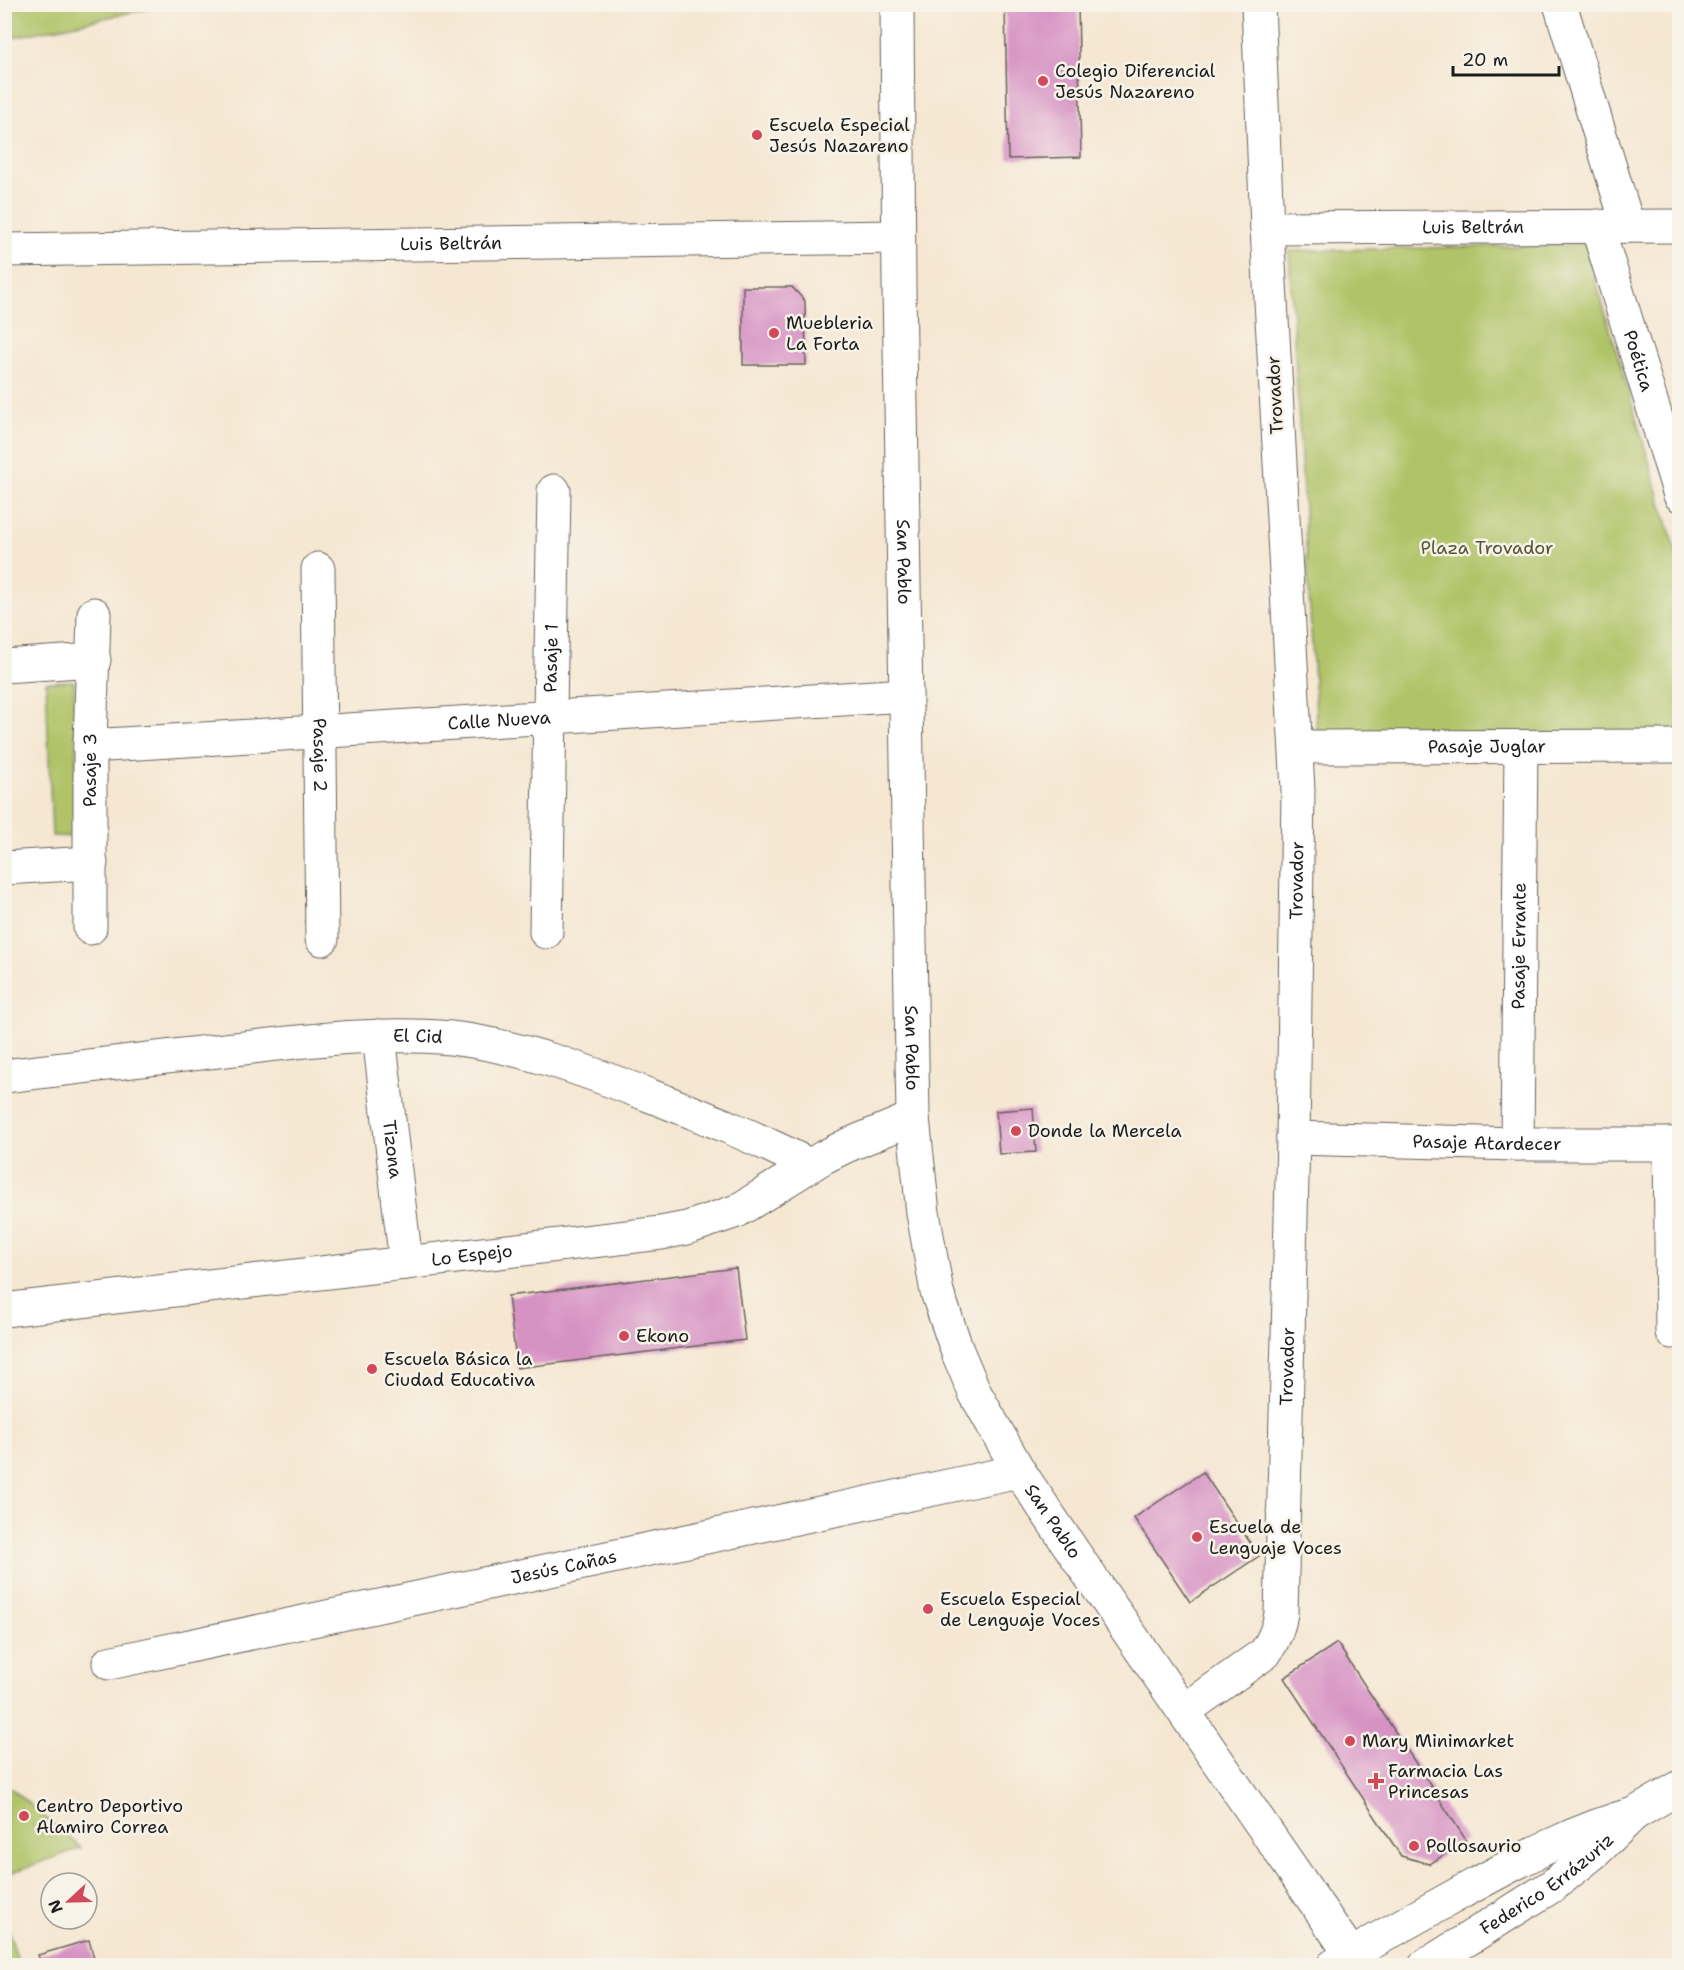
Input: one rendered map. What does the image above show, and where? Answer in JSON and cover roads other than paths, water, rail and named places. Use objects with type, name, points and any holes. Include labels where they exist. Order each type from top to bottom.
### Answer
[{"type":"street","name":"San Pablo","points":[[897,4],[898,237],[913,1118],[923,1213],[938,1292],[958,1353],[975,1393],[1019,1471],[1184,1711],[1348,1962]]},
{"type":"street","name":"Trovador","points":[[1184,1711],[1265,1653],[1274,1641],[1279,1627],[1293,1138],[1298,861],[1297,747],[1282,517],[1258,4]]},
{"type":"street","name":"Poética","points":[[1560,4],[1612,226],[1680,495]]},
{"type":"street","name":"Luis Beltrán","points":[[1267,228],[1680,226]]},
{"type":"street","name":"Luis Beltrán","points":[[4,250],[898,237]]},
{"type":"street","name":"Pasaje 1","points":[[546,932],[554,491]]},
{"type":"street","name":"Pasaje 2","points":[[318,569],[322,939]]},
{"type":"street","name":"Pasaje 3","points":[[90,928],[90,746],[94,614]]},
{"type":"street","points":[[4,666],[94,660]]},
{"type":"street","name":"Calle Nueva","points":[[90,746],[906,695]]},
{"type":"street","name":"Pasaje Juglar","points":[[1297,747],[1680,746]]},
{"type":"street","name":"Pasaje Errante","points":[[1517,1144],[1521,747]]},
{"type":"street","points":[[4,868],[91,863]]},
{"type":"street","name":"Tizona","points":[[379,1036],[406,1263]]},
{"type":"street","name":"El Cid","points":[[4,1076],[319,1039],[418,1036],[463,1040],[485,1043],[556,1062],[675,1105],[809,1165]]},
{"type":"street","name":"Lo Espejo","points":[[4,1310],[661,1233],[687,1228],[737,1210],[809,1165],[846,1146],[913,1118]]},
{"type":"street","name":"Pasaje Atardecer","points":[[1293,1138],[1517,1144],[1675,1144]]},
{"type":"street","points":[[1672,1332],[1675,1144]]},
{"type":"street","name":"Jesús Cañas","points":[[109,1664],[1019,1471]]},
{"type":"street","name":"Federico Errázuriz","points":[[1348,1962],[1554,1842],[1634,1814],[1680,1787]]},
{"type":"street","name":"Federico Errázuriz","points":[[1425,1965],[1552,1886],[1598,1850],[1634,1814]]},
{"type":"place","name":"Colegio Diferencial Jesús Nazareno","points":[[1043,81]]},
{"type":"place","name":"Escuela Especial Jesús Nazareno","points":[[757,135]]},
{"type":"place","name":"Muebleria La Forta","points":[[774,333]]},
{"type":"place","name":"Donde la Mercela","points":[[1016,1131]]},
{"type":"place","name":"Ekono","points":[[624,1336]]},
{"type":"place","name":"Escuela Básica la Ciudad Educativa","points":[[372,1369]]},
{"type":"place","name":"Escuela de Lenguaje Voces","points":[[1197,1537]]},
{"type":"place","name":"Escuela Especial de Lenguaje Voces","points":[[928,1609]]},
{"type":"place","name":"Mary Minimarket","points":[[1350,1741]]},
{"type":"place","name":"Farmacia Las Princesas","points":[[1376,1781]]},
{"type":"place","name":"Centro Deportivo Alamiro Correa","points":[[24,1816]]},
{"type":"place","name":"Pollosaurio","points":[[1414,1846]]},
{"type":"park label","name":"Plaza Trovador","points":[[1487,548]]}]
